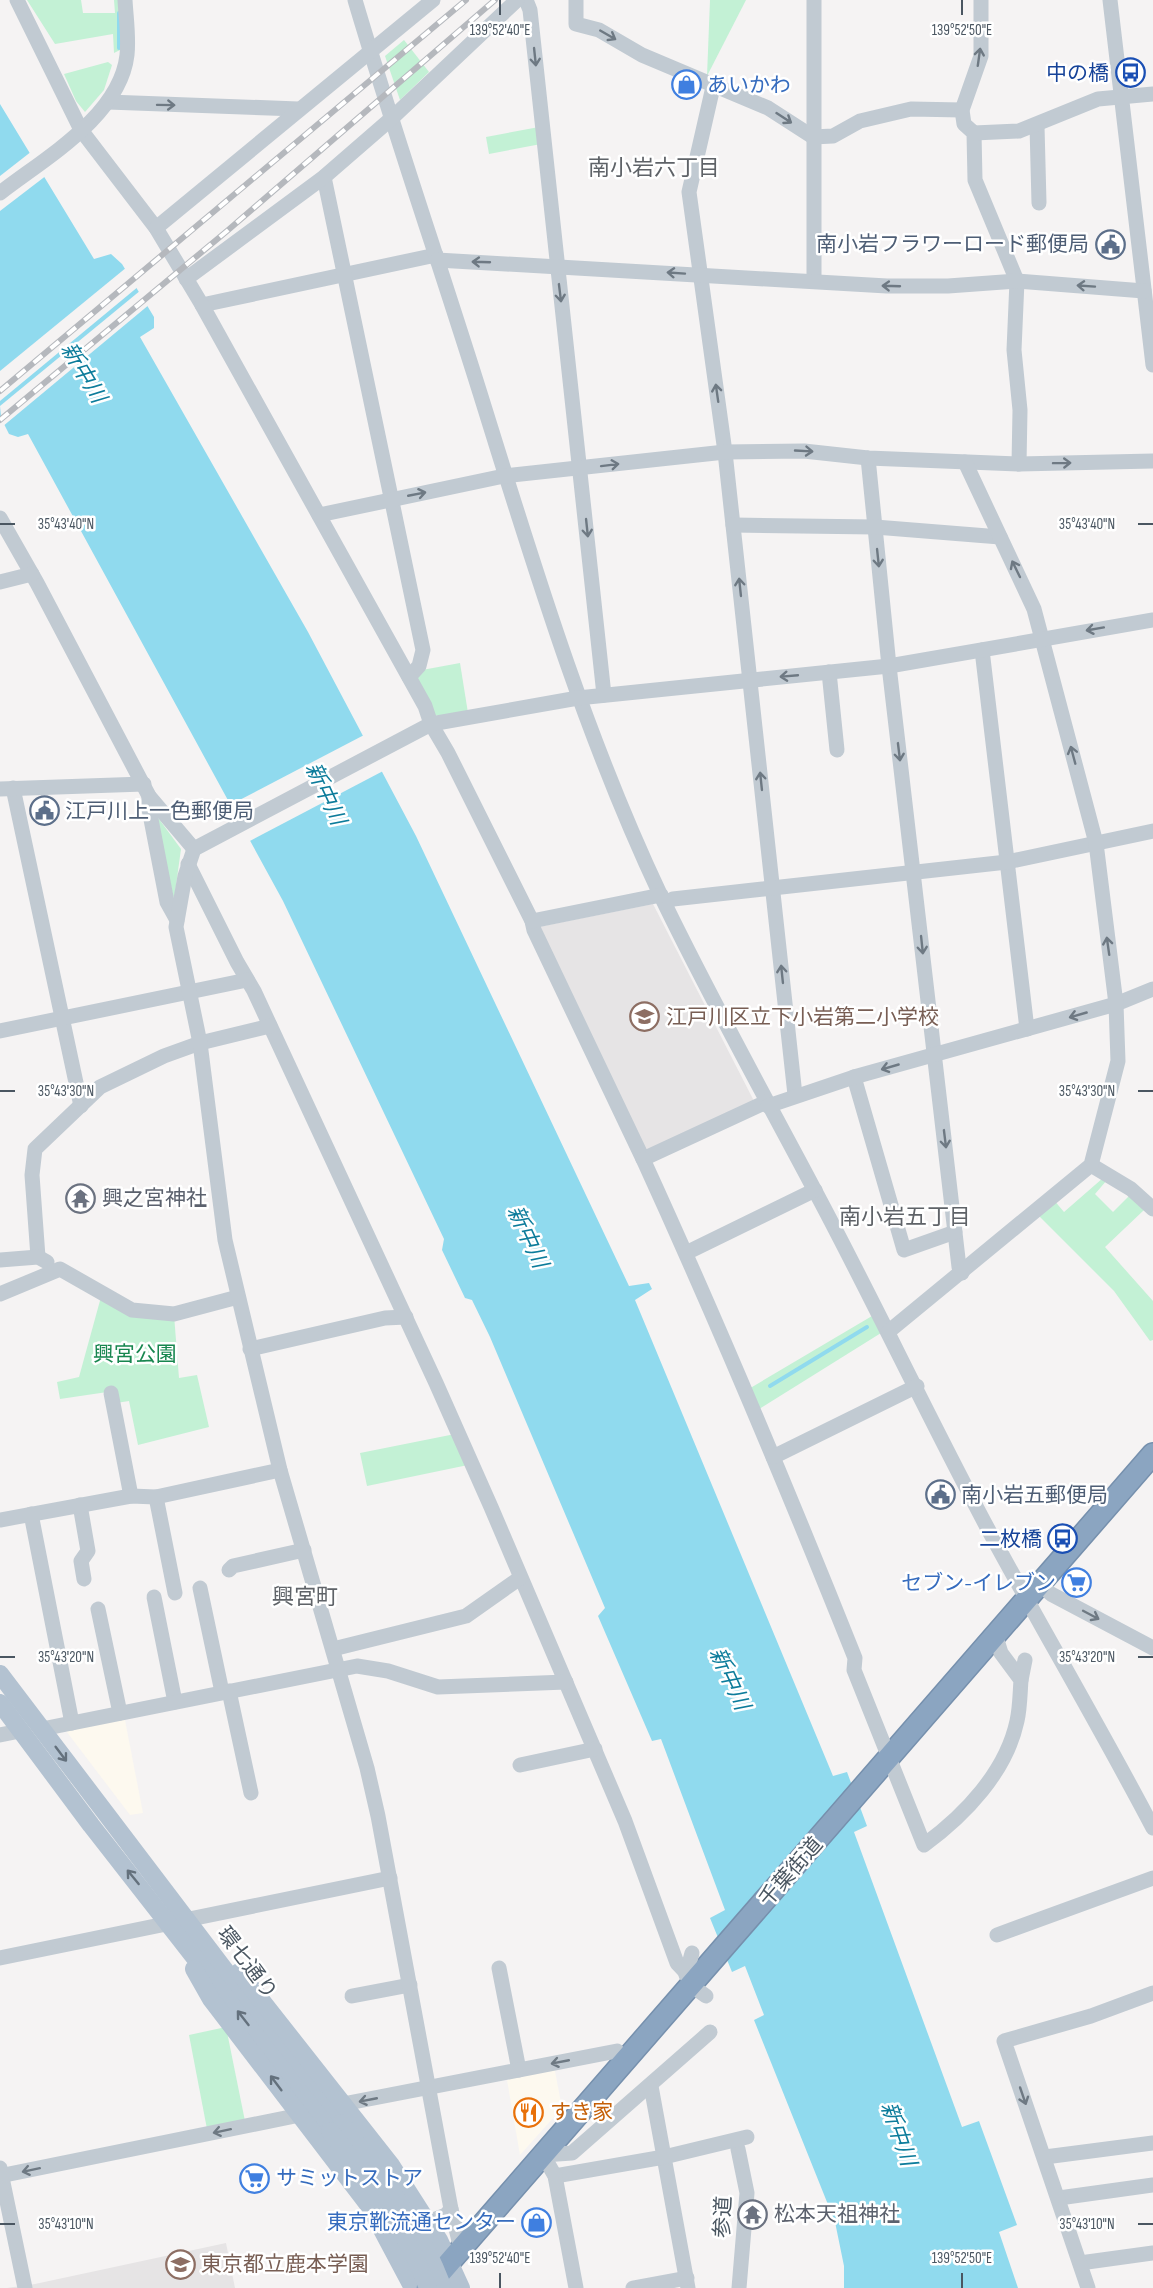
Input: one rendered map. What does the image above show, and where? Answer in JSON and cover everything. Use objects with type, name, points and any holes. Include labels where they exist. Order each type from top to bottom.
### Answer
[{"type":"highway","name":"千葉街道","points":[[428,2288],[1153,1454]]},
{"type":"main road","name":"環七通り","points":[[0,1674],[42,1729],[178,1921]]},
{"type":"main road","name":"環七通り","points":[[0,1703],[20,1731],[338,2119],[396,2198],[424,2244],[443,2288]]},
{"type":"main road","points":[[178,1921],[211,1999],[370,2207],[413,2288]]},
{"type":"main road","points":[[178,1921],[224,1955],[257,1992],[338,2119],[391,2165],[428,2223],[456,2255],[461,2288]]},
{"type":"main road","name":"環七通り","points":[[338,2119],[411,2251],[428,2288]]},
{"type":"street","points":[[17,0],[81,130],[156,228],[202,305],[409,676],[430,724],[448,753],[532,921],[534,930],[686,1253],[773,1457],[855,1658],[854,1670],[883,1766],[924,1845],[986,1786],[1004,1756],[1017,1721],[1025,1660]]},
{"type":"street","points":[[0,193],[68,141],[108,102],[121,79],[127,54],[125,0]]},
{"type":"street","points":[[156,228],[298,109],[434,0]]},
{"type":"street","points":[[186,279],[324,177],[392,118],[517,0]]},
{"type":"street","points":[[526,0],[530,10],[604,696]]},
{"type":"street","points":[[576,0],[576,24],[599,30],[642,55],[688,73],[713,87],[768,108],[813,137],[833,136],[860,121],[911,109],[962,110]]},
{"type":"street","points":[[814,0],[814,280]]},
{"type":"street","points":[[981,0],[981,56],[962,110],[964,124],[974,133],[1019,131],[1037,126],[1098,99],[1153,93]]},
{"type":"street","points":[[1110,0],[1147,288],[1153,365]]},
{"type":"street","points":[[359,1],[370,52],[504,476],[578,698],[663,899],[988,1528],[1034,1592],[1153,1828]]},
{"type":"street","points":[[713,87],[689,192],[725,452],[795,1095]]},
{"type":"street","points":[[108,102],[298,109]]},
{"type":"street","points":[[1037,126],[1039,203]]},
{"type":"street","points":[[974,133],[975,180],[1017,281],[1014,350],[1020,410],[1018,464]]},
{"type":"street","points":[[324,177],[423,650],[423,659],[409,676]]},
{"type":"street","points":[[202,305],[436,258],[928,286],[1017,281],[1147,288]]},
{"type":"street","points":[[319,515],[504,476],[725,452],[804,451],[868,458],[1018,464],[1153,461]]},
{"type":"street","points":[[868,458],[889,666],[959,1267],[962,1273]]},
{"type":"street","points":[[888,1332],[1091,1165],[1118,1061],[1116,1004],[1096,843],[1030,600],[965,462]]},
{"type":"street","points":[[0,518],[147,790],[196,852],[247,980],[406,1317],[566,1682],[625,1821],[677,1963],[696,1982]]},
{"type":"street","points":[[733,525],[875,527],[1000,537]]},
{"type":"street","points":[[0,582],[32,574]]},
{"type":"street","points":[[177,920],[196,852],[430,724],[578,698],[889,666],[1153,620]]},
{"type":"street","points":[[982,650],[1027,1029]]},
{"type":"street","points":[[830,672],[837,750]]},
{"type":"street","points":[[81,1106],[7,789],[147,790]]},
{"type":"street","points":[[147,790],[167,902],[177,920],[200,1042],[225,1240],[280,1470],[367,1767],[429,2088],[451,2209],[456,2255]]},
{"type":"street","points":[[532,921],[663,899],[1007,862],[1153,831]]},
{"type":"street","points":[[0,1031],[247,980]]},
{"type":"street","points":[[643,1159],[767,1104],[854,1077],[1116,1004],[1153,989]]},
{"type":"street","points":[[38,1257],[32,1175],[35,1149],[100,1088],[164,1056],[200,1042],[270,1026]]},
{"type":"street","points":[[854,1077],[904,1250],[955,1232]]},
{"type":"street","points":[[1091,1165],[1131,1189],[1153,1209]]},
{"type":"street","points":[[686,1253],[815,1190]]},
{"type":"street","points":[[0,1260],[38,1257],[132,1310],[174,1314],[211,1302],[238,1298]]},
{"type":"street","points":[[0,1294],[60,1269]]},
{"type":"street","points":[[250,1349],[385,1318],[406,1317]]},
{"type":"street","points":[[773,1457],[916,1386]]},
{"type":"street","points":[[111,1393],[131,1496]]},
{"type":"street","points":[[0,1520],[131,1496],[156,1497],[280,1470]]},
{"type":"street","points":[[156,1497],[175,1593]]},
{"type":"street","points":[[80,1506],[88,1551],[81,1561],[84,1579]]},
{"type":"street","points":[[32,1514],[72,1723]]},
{"type":"street","points":[[229,1570],[233,1566],[304,1550]]},
{"type":"street","points":[[333,1649],[466,1616],[520,1578]]},
{"type":"street","points":[[200,1588],[251,1793]]},
{"type":"street","points":[[1034,1592],[1051,1594],[1153,1647]]},
{"type":"street","points":[[154,1598],[176,1702]]},
{"type":"street","points":[[98,1609],[120,1713]]},
{"type":"street","points":[[996,1637],[1001,1653],[1021,1680]]},
{"type":"street","points":[[42,1729],[357,1666],[388,1671],[438,1687],[566,1682]]},
{"type":"street","points":[[0,1735],[20,1731]]},
{"type":"street","points":[[520,1765],[595,1749]]},
{"type":"street","points":[[0,1958],[390,1878]]},
{"type":"street","points":[[997,1935],[1153,1878]]},
{"type":"street","points":[[692,1953],[696,1982]]},
{"type":"street","points":[[499,1968],[519,2070]]},
{"type":"street","points":[[352,1996],[410,1985]]},
{"type":"street","points":[[1088,2288],[1004,2041],[1090,2016],[1153,1993]]},
{"type":"street","points":[[576,2288],[555,2176],[543,2155],[572,2153],[710,2032]]},
{"type":"street","points":[[338,2119],[429,2088],[617,2050]]},
{"type":"street","points":[[633,2288],[688,2283],[651,2086]]},
{"type":"street","points":[[25,2288],[1,2173],[300,2115]]},
{"type":"street","name":"参道","points":[[664,2157],[743,2143],[747,2193],[739,2288]]},
{"type":"street","points":[[1045,2157],[1153,2143]]},
{"type":"street","points":[[555,2176],[664,2157]]},
{"type":"street","points":[[1059,2198],[1153,2185]]},
{"type":"street","points":[[428,2223],[446,2215],[451,2209]]},
{"type":"street","points":[[1080,2264],[1153,2253]]},
{"type":"shaded area","name":"江戸川区立下小岩第二小学校","points":[[653,904],[755,1103],[647,1154],[538,927]]},
{"type":"shaded area","points":[[124,1715],[143,1813],[130,1815],[63,1727]]},
{"type":"shaded area","points":[[554,2066],[562,2108],[520,2155],[507,2080]]},
{"type":"shaded area","name":"東京都立鹿本学園","points":[[226,2243],[235,2288],[7,2288],[35,2284]]},
{"type":"green space","points":[[27,0],[81,0],[83,13],[115,13],[114,0],[120,0],[120,50],[114,53],[113,34],[55,44]]},
{"type":"green space","points":[[710,0],[746,0],[707,76]]},
{"type":"green space","points":[[404,40],[429,72],[400,100],[385,56]]},
{"type":"green space","points":[[108,62],[112,65],[104,90],[85,112],[76,101],[64,74]]},
{"type":"green space","points":[[539,127],[541,144],[489,154],[486,137]]},
{"type":"green space","points":[[460,663],[468,713],[429,716],[414,681],[422,670]]},
{"type":"green space","points":[[156,815],[181,849],[174,900]]},
{"type":"green space","points":[[1103,1178],[1107,1180],[1095,1194],[1113,1212],[1129,1196],[1144,1210],[1105,1247],[1153,1301],[1153,1340],[1150,1341],[1114,1291],[1036,1213],[1053,1199],[1064,1212]]},
{"type":"green space","name":"興宮公園","points":[[101,1297],[174,1315],[179,1378],[197,1375],[209,1427],[138,1445],[129,1401],[116,1403],[114,1391],[60,1399],[57,1382],[79,1377]]},
{"type":"green space","points":[[872,1316],[881,1333],[756,1411],[747,1390]]},
{"type":"green space","points":[[455,1434],[468,1465],[367,1486],[360,1453]]},
{"type":"green space","points":[[226,2027],[245,2121],[207,2129],[189,2035]]},
{"type":"water","name":"新中川","points":[[0,104],[94,259],[111,254],[122,264],[154,317],[154,328],[140,337],[308,632],[416,836],[629,1286],[649,1283],[652,1289],[635,1300],[833,1776],[847,1772],[867,1826],[854,1832],[962,2127],[979,2121],[1017,2225],[999,2232],[1018,2288],[844,2288],[844,2266],[835,2222],[754,2020],[764,2015],[745,1966],[732,1972],[710,1918],[725,1910],[661,1739],[652,1741],[598,1616],[605,1608],[490,1337],[472,1300],[465,1298],[442,1250],[444,1239],[283,901],[28,434],[18,437],[9,434],[0,416]]},
{"type":"pier","points":[[32,151],[47,175],[0,211],[0,176]]},
{"type":"pier","points":[[127,267],[139,286],[0,401],[0,371]]},
{"type":"pier","points":[[141,290],[150,304],[2,427],[0,406]]},
{"type":"pier","points":[[366,734],[385,770],[248,842],[228,806]]},
{"type":"waterway","points":[[119,13],[119,48]]},
{"type":"waterway","points":[[770,1386],[867,1327]]},
{"type":"railway","points":[[0,391],[466,0]]},
{"type":"railway","points":[[0,420],[227,231],[495,0]]},
{"type":"place","name":"中の橋","points":[[1130,73]]},
{"type":"place","name":"あいかわ","points":[[686,85]]},
{"type":"place","name":"南小岩フラワーロード郵便局","points":[[1110,244]]},
{"type":"place","name":"江戸川上一色郵便局","points":[[44,811]]},
{"type":"place","name":"江戸川区立下小岩第二小学校","points":[[645,1017]]},
{"type":"place","name":"興之宮神社","points":[[81,1198]]},
{"type":"place","name":"南小岩五郵便局","points":[[940,1495]]},
{"type":"place","name":"二枚橋","points":[[1063,1539]]},
{"type":"place","name":"セブン-イレブン","points":[[1077,1583]]},
{"type":"place","name":"すき家","points":[[529,2112]]},
{"type":"place","name":"サミットストア","points":[[255,2178]]},
{"type":"place","name":"松本天祖神社","points":[[753,2214]]},
{"type":"place","name":"東京靴流通センター","points":[[537,2222]]},
{"type":"place","name":"東京都立鹿本学園","points":[[180,2264]]},
{"type":"district","name":"南小岩六丁目","points":[[654,168]]},
{"type":"district","name":"南小岩五丁目","points":[[905,1217]]},
{"type":"district","name":"興宮町","points":[[305,1597]]}]
